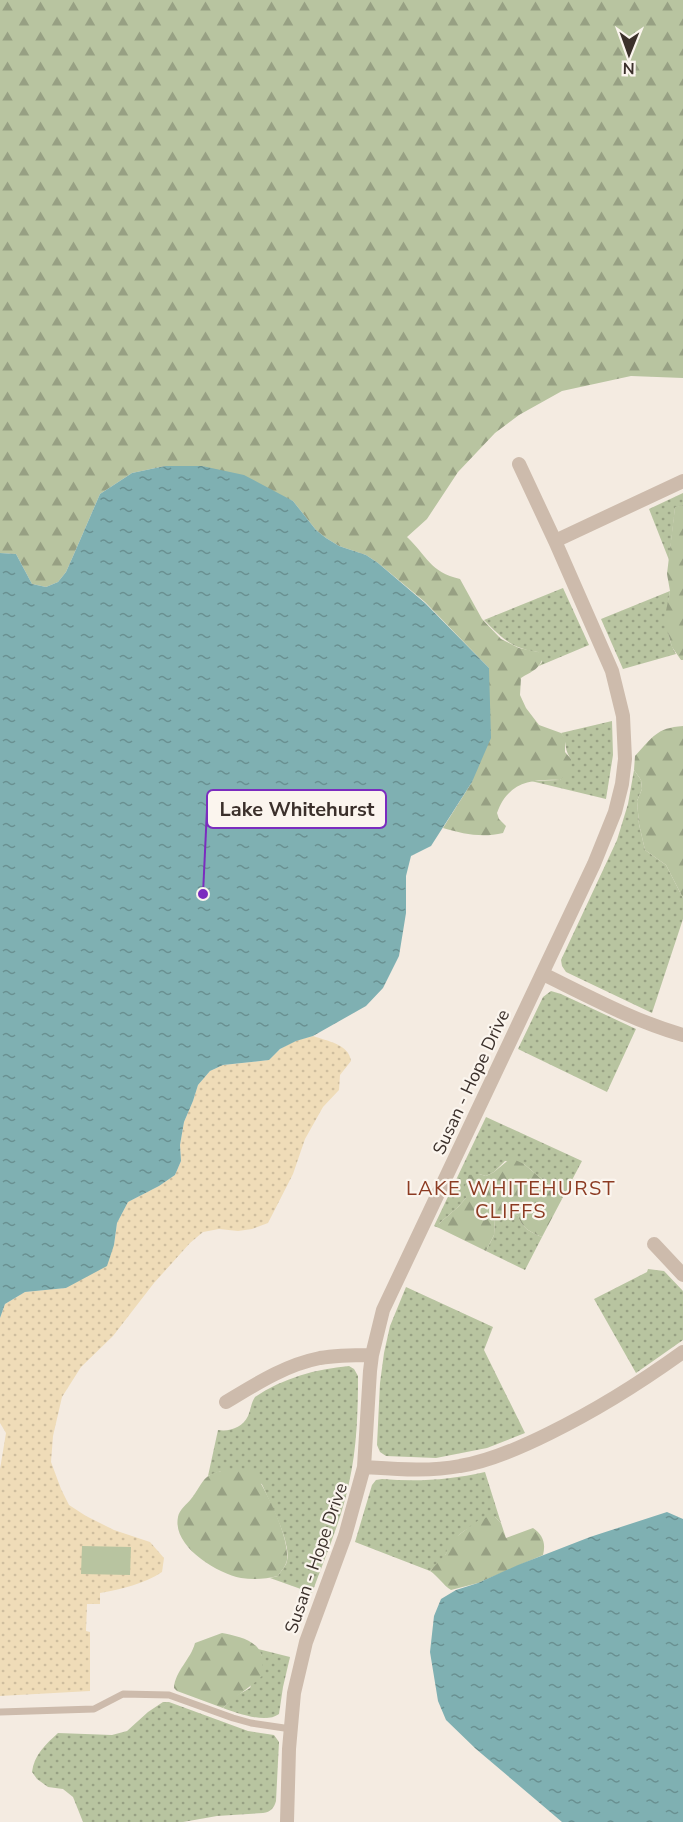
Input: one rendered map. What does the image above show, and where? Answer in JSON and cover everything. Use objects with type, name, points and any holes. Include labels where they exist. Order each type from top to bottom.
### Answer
[{"type":"street","name":"Susan - Hope Drive","points":[[287,1822],[294,1693],[301,1659],[345,1536],[364,1467],[372,1355],[379,1324],[389,1297],[594,864],[619,800],[625,759],[623,716],[612,671],[519,464]]},
{"type":"street","points":[[555,541],[683,481]]},
{"type":"street","points":[[543,974],[633,1017],[683,1035]]},
{"type":"street","points":[[654,1244],[683,1275]]},
{"type":"street","points":[[364,1467],[445,1468],[491,1458],[529,1444],[605,1405],[683,1352]]},
{"type":"street","points":[[226,1402],[268,1377],[295,1365],[334,1356],[372,1355]]},
{"type":"lane","points":[[0,1712],[94,1709],[123,1694],[169,1695],[233,1718],[291,1729]]},
{"type":"green space","points":[[0,0],[683,0],[683,378],[631,376],[562,391],[519,415],[495,433],[458,472],[427,519],[407,537],[435,568],[460,579],[482,619],[501,639],[519,648],[543,655],[538,667],[521,678],[520,695],[526,708],[539,725],[561,733],[565,738],[565,752],[571,759],[571,770],[560,780],[539,780],[522,784],[507,795],[497,813],[506,826],[503,833],[473,835],[443,828],[472,782],[489,668],[425,602],[366,555],[339,546],[326,538],[316,530],[293,501],[202,466],[165,466],[132,473],[100,494],[66,572],[58,582],[46,587],[32,584],[16,554],[0,553]]},
{"type":"green space","points":[[683,493],[683,505],[675,508],[669,560],[649,509]]},
{"type":"green space","points":[[683,505],[683,660],[681,660],[672,647],[667,629],[666,611],[670,591],[667,574],[675,507]]},
{"type":"green space","points":[[563,588],[589,645],[539,666],[542,662],[538,652],[508,642],[484,620]]},
{"type":"green space","points":[[670,591],[667,623],[672,647],[676,654],[623,669],[601,619]]},
{"type":"green space","points":[[612,721],[613,755],[606,799],[531,781],[560,780],[571,759],[561,733]]},
{"type":"green space","points":[[683,726],[683,898],[666,865],[645,850],[637,801],[642,789],[641,780],[634,770],[635,756],[651,739],[661,731]]},
{"type":"green space","points":[[634,770],[641,780],[642,789],[637,801],[645,850],[666,865],[683,898],[683,919],[652,1013],[566,972],[561,960],[617,840],[628,804]]},
{"type":"green space","points":[[551,991],[636,1029],[607,1092],[518,1049],[543,997]]},
{"type":"green space","points":[[486,1117],[582,1161],[562,1199],[557,1189],[524,1164],[505,1161],[494,1172],[486,1176],[479,1174],[466,1181],[466,1198],[439,1224],[439,1228],[434,1226]]},
{"type":"green space","points":[[511,1158],[524,1164],[557,1189],[562,1199],[542,1237],[527,1229],[518,1216],[512,1212],[495,1217],[494,1235],[486,1251],[439,1228],[439,1224],[466,1198],[465,1186],[469,1175],[486,1176]]},
{"type":"green space","points":[[512,1212],[518,1216],[527,1229],[542,1237],[525,1270],[486,1251],[494,1235],[495,1217]]},
{"type":"green space","points":[[648,1269],[664,1271],[683,1291],[683,1340],[636,1373],[594,1299],[647,1272]]},
{"type":"green space","points":[[406,1287],[493,1327],[484,1350],[525,1433],[487,1448],[436,1458],[386,1456],[380,1452],[377,1445],[384,1353],[390,1326]]},
{"type":"green space","points":[[349,1366],[358,1376],[352,1470],[342,1511],[312,1593],[270,1578],[278,1576],[288,1556],[284,1536],[262,1484],[221,1471],[208,1476],[218,1430],[231,1429],[243,1423],[255,1397],[300,1376],[324,1369]]},
{"type":"green space","points":[[252,1469],[276,1513],[287,1550],[285,1566],[278,1576],[241,1578],[220,1570],[208,1564],[189,1548],[178,1528],[180,1512],[207,1477],[223,1471]]},
{"type":"green space","points":[[485,1472],[501,1523],[495,1517],[464,1531],[453,1541],[443,1559],[430,1571],[355,1542],[372,1485],[376,1480],[434,1480]]},
{"type":"green space","points":[[495,1517],[501,1523],[506,1538],[533,1528],[543,1540],[543,1555],[478,1583],[451,1590],[430,1571],[446,1554],[452,1540],[480,1519]]},
{"type":"green space","points":[[82,1546],[131,1547],[130,1575],[81,1574]]},
{"type":"green space","points":[[222,1633],[251,1642],[262,1656],[262,1676],[223,1708],[174,1688],[177,1676],[195,1643]]},
{"type":"green space","points":[[258,1649],[290,1657],[279,1714],[273,1717],[251,1717],[223,1708],[234,1697],[250,1688],[262,1656]]},
{"type":"green space","points":[[163,1702],[169,1702],[248,1731],[274,1735],[279,1742],[276,1801],[272,1809],[263,1813],[217,1816],[183,1822],[83,1822],[73,1797],[63,1789],[48,1787],[32,1772],[38,1755],[58,1733],[112,1735],[127,1731]]},
{"type":"sand","points":[[313,1036],[342,1047],[351,1061],[340,1075],[339,1090],[323,1107],[305,1139],[293,1174],[268,1223],[238,1231],[219,1229],[203,1232],[154,1283],[113,1336],[81,1367],[62,1397],[53,1436],[51,1462],[69,1505],[114,1530],[150,1542],[164,1558],[162,1572],[132,1586],[100,1593],[100,1604],[87,1604],[86,1631],[90,1632],[90,1691],[0,1696],[0,1469],[6,1433],[0,1423],[0,1318],[5,1304],[25,1292],[66,1288],[114,1245],[117,1223],[128,1202],[175,1175],[181,1161],[180,1145],[184,1122],[198,1085],[210,1071],[223,1065],[269,1060],[289,1044]]},
{"type":"water","points":[[165,466],[202,466],[244,475],[293,501],[316,530],[326,538],[339,546],[366,555],[378,563],[425,603],[489,668],[491,738],[472,782],[431,846],[411,856],[406,876],[406,913],[399,956],[383,988],[366,1006],[313,1036],[280,1049],[269,1060],[223,1065],[210,1071],[198,1085],[184,1122],[180,1145],[181,1161],[175,1175],[128,1202],[117,1223],[114,1245],[107,1266],[66,1288],[25,1292],[5,1304],[0,1318],[0,553],[16,554],[32,584],[46,587],[58,582],[66,572],[100,494],[132,473]]},
{"type":"water","points":[[667,1512],[683,1519],[683,1822],[562,1822],[476,1749],[446,1720],[438,1701],[430,1652],[434,1616],[441,1599],[456,1590],[590,1537]]},
{"type":"place","name":"Lake Whitehurst","points":[[203,894]]},
{"type":"district","name":"LAKE WHITEHURST CLIFFS","points":[[511,1200]]}]
